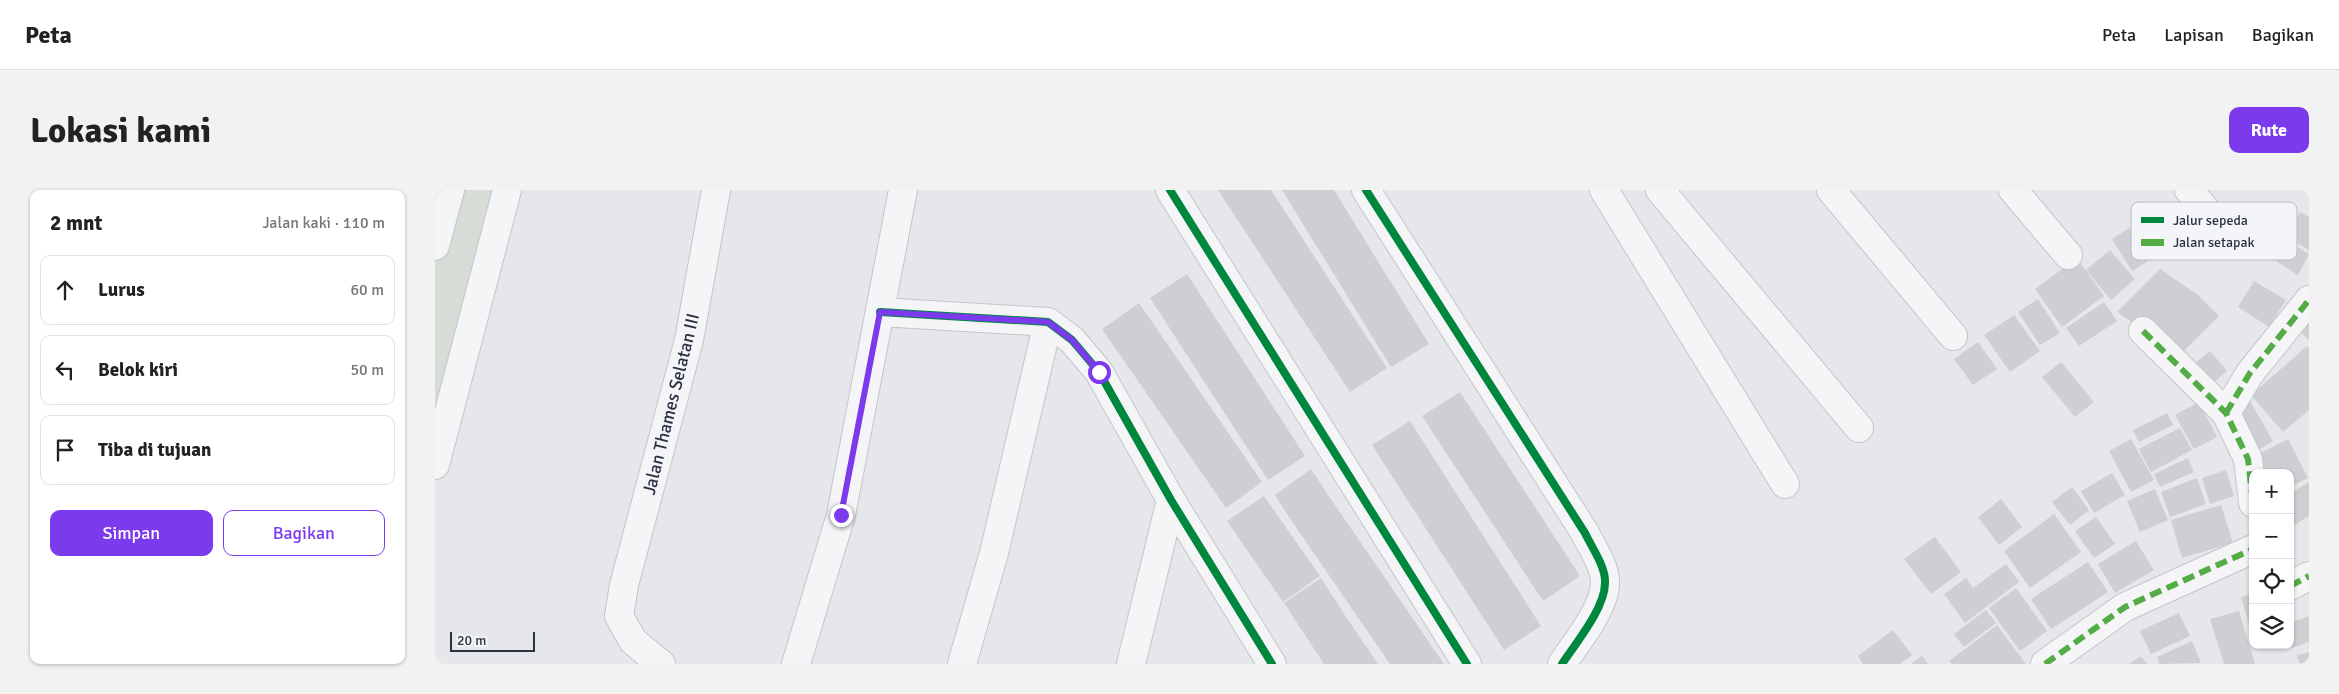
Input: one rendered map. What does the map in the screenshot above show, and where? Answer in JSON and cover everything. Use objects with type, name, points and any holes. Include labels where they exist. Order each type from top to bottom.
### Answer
[{"type":"street","points":[[435,246],[450,190]]},
{"type":"street","points":[[435,464],[507,190]]},
{"type":"street","name":"Jalan Thames Selatan III","points":[[661,664],[633,641],[619,616],[624,584],[689,340],[716,190]]},
{"type":"street","points":[[796,664],[841,515],[903,190]]},
{"type":"street","points":[[1170,190],[1467,664]]},
{"type":"street","points":[[1366,190],[1585,534],[1600,563],[1606,582],[1602,602],[1563,664]]},
{"type":"street","points":[[1604,190],[1785,484]]},
{"type":"street","points":[[1660,190],[1859,428]]},
{"type":"street","points":[[1831,190],[1953,336]]},
{"type":"street","points":[[2013,190],[2068,255]]},
{"type":"street","points":[[2226,413],[2250,373],[2309,300]]},
{"type":"street","points":[[880,312],[1048,322],[1072,340],[1099,372],[1171,500],[1272,664]]},
{"type":"street","points":[[961,664],[993,554],[1048,322]]},
{"type":"street","points":[[2143,330],[2226,413],[2248,459],[2249,469]]},
{"type":"street","points":[[1131,664],[1171,500]]},
{"type":"street","points":[[2045,664],[2125,607],[2249,551]]},
{"type":"street","points":[[2294,584],[2309,576]]},
{"type":"shaded area","points":[[435,190],[507,190],[435,465]]},
{"type":"building","points":[[1218,190],[1271,190],[1387,368],[1350,392]]},
{"type":"building","points":[[1282,190],[1334,190],[1429,344],[1391,367]]},
{"type":"building","points":[[2300,212],[2309,217],[2309,250],[2297,243],[2297,217]]},
{"type":"building","points":[[2131,227],[2131,260],[2150,260],[2132,271],[2112,239]]},
{"type":"building","points":[[2297,247],[2309,254],[2298,275],[2274,260],[2297,260]]},
{"type":"building","points":[[2110,250],[2135,279],[2111,300],[2086,270]]},
{"type":"building","points":[[2077,258],[2104,296],[2062,327],[2035,289]]},
{"type":"building","points":[[2160,269],[2198,295],[2219,316],[2176,359],[2155,338],[2117,312]]},
{"type":"building","points":[[1187,274],[1305,456],[1268,480],[1150,298]]},
{"type":"building","points":[[2254,281],[2286,300],[2269,327],[2238,307]]},
{"type":"building","points":[[2038,299],[2060,333],[2040,345],[2018,312]]},
{"type":"building","points":[[2104,302],[2117,321],[2079,346],[2066,328]]},
{"type":"building","points":[[1139,303],[1262,482],[1226,508],[1102,329]]},
{"type":"building","points":[[2309,312],[2309,340],[2295,327]]},
{"type":"building","points":[[2014,315],[2040,351],[2010,372],[1984,335]]},
{"type":"building","points":[[1978,342],[1997,369],[1973,385],[1954,359]]},
{"type":"building","points":[[2307,346],[2309,349],[2309,410],[2283,432],[2251,395]]},
{"type":"building","points":[[2210,351],[2227,371],[2209,386],[2192,366]]},
{"type":"building","points":[[2061,362],[2094,402],[2075,417],[2042,377]]},
{"type":"building","points":[[1460,392],[1580,576],[1543,601],[1422,416]]},
{"type":"building","points":[[2250,401],[2273,441],[2255,452],[2232,411]]},
{"type":"building","points":[[2199,402],[2217,437],[2194,449],[2175,415]]},
{"type":"building","points":[[2167,413],[2173,425],[2139,442],[2133,430]]},
{"type":"building","points":[[1410,421],[1541,626],[1504,650],[1372,445]]},
{"type":"building","points":[[2180,428],[2192,450],[2151,472],[2139,449]]},
{"type":"building","points":[[2131,439],[2154,480],[2131,492],[2109,451]]},
{"type":"building","points":[[2288,439],[2308,478],[2294,485],[2294,469],[2264,469],[2257,455]]},
{"type":"building","points":[[2188,458],[2194,472],[2160,487],[2154,474]]},
{"type":"building","points":[[1311,469],[1444,664],[1390,664],[1291,520],[1275,495]]},
{"type":"building","points":[[2226,470],[2234,496],[2210,504],[2202,478]]},
{"type":"building","points":[[2112,473],[2125,495],[2094,513],[2081,491]]},
{"type":"building","points":[[2197,478],[2206,504],[2170,517],[2161,492]]},
{"type":"building","points":[[2309,482],[2309,516],[2294,525],[2294,514],[2294,491]]},
{"type":"building","points":[[2072,487],[2089,510],[2070,525],[2052,502]]},
{"type":"building","points":[[2155,489],[2168,520],[2140,532],[2127,501]]},
{"type":"building","points":[[1264,496],[1320,576],[1283,602],[1227,521]]},
{"type":"building","points":[[2001,499],[2022,527],[1999,545],[1978,517]]},
{"type":"building","points":[[2221,505],[2233,543],[2182,558],[2171,520]]},
{"type":"building","points":[[2054,514],[2081,552],[2030,588],[2004,551]]},
{"type":"building","points":[[2096,517],[2115,544],[2094,558],[2075,531]]},
{"type":"building","points":[[1935,537],[1961,572],[1931,594],[1904,559]]},
{"type":"building","points":[[2136,541],[2154,570],[2115,593],[2098,564]]},
{"type":"building","points":[[2088,562],[2108,592],[2051,629],[2031,599]]},
{"type":"building","points":[[2006,564],[2019,582],[1965,623],[1944,594],[1966,578],[1973,588]]},
{"type":"building","points":[[1321,578],[1378,664],[1324,664],[1284,603]]},
{"type":"building","points":[[2016,588],[2047,631],[2020,651],[1989,608]]},
{"type":"building","points":[[2249,594],[2249,624],[2241,597]]},
{"type":"building","points":[[1986,610],[1996,623],[1964,647],[1954,634]]},
{"type":"building","points":[[2239,611],[2255,664],[2224,664],[2210,619]]},
{"type":"building","points":[[2179,613],[2190,636],[2151,654],[2140,631]]},
{"type":"building","points":[[2309,616],[2309,642],[2294,647],[2294,622]]},
{"type":"building","points":[[1997,625],[2026,664],[1952,664],[1949,661]]},
{"type":"building","points":[[1893,630],[1912,655],[1900,664],[1863,664],[1858,656]]},
{"type":"building","points":[[2192,641],[2201,663],[2160,664],[2157,657]]},
{"type":"building","points":[[2309,652],[2309,664],[2300,664],[2297,655]]},
{"type":"building","points":[[1922,656],[1928,664],[1911,664]]},
{"type":"building","points":[[2141,656],[2147,664],[2129,664]]},
{"type":"marked path","points":[[2226,413],[2250,373],[2309,300]]},
{"type":"marked path","points":[[2143,331],[2226,413],[2248,459],[2249,469]]},
{"type":"marked path","points":[[2045,664],[2125,607],[2249,551]]},
{"type":"marked path","points":[[2294,584],[2309,576]]},
{"type":"cycle path","points":[[1170,190],[1467,664]]},
{"type":"cycle path","points":[[1366,190],[1585,533],[1601,564],[1605,577],[1604,593],[1589,625],[1562,664]]},
{"type":"cycle path","points":[[880,312],[1048,322],[1072,340],[1099,372],[1171,500],[1272,664]]},
{"type":"route","points":[[841,515],[880,312],[1048,322],[1072,340],[1099,372]]}]
